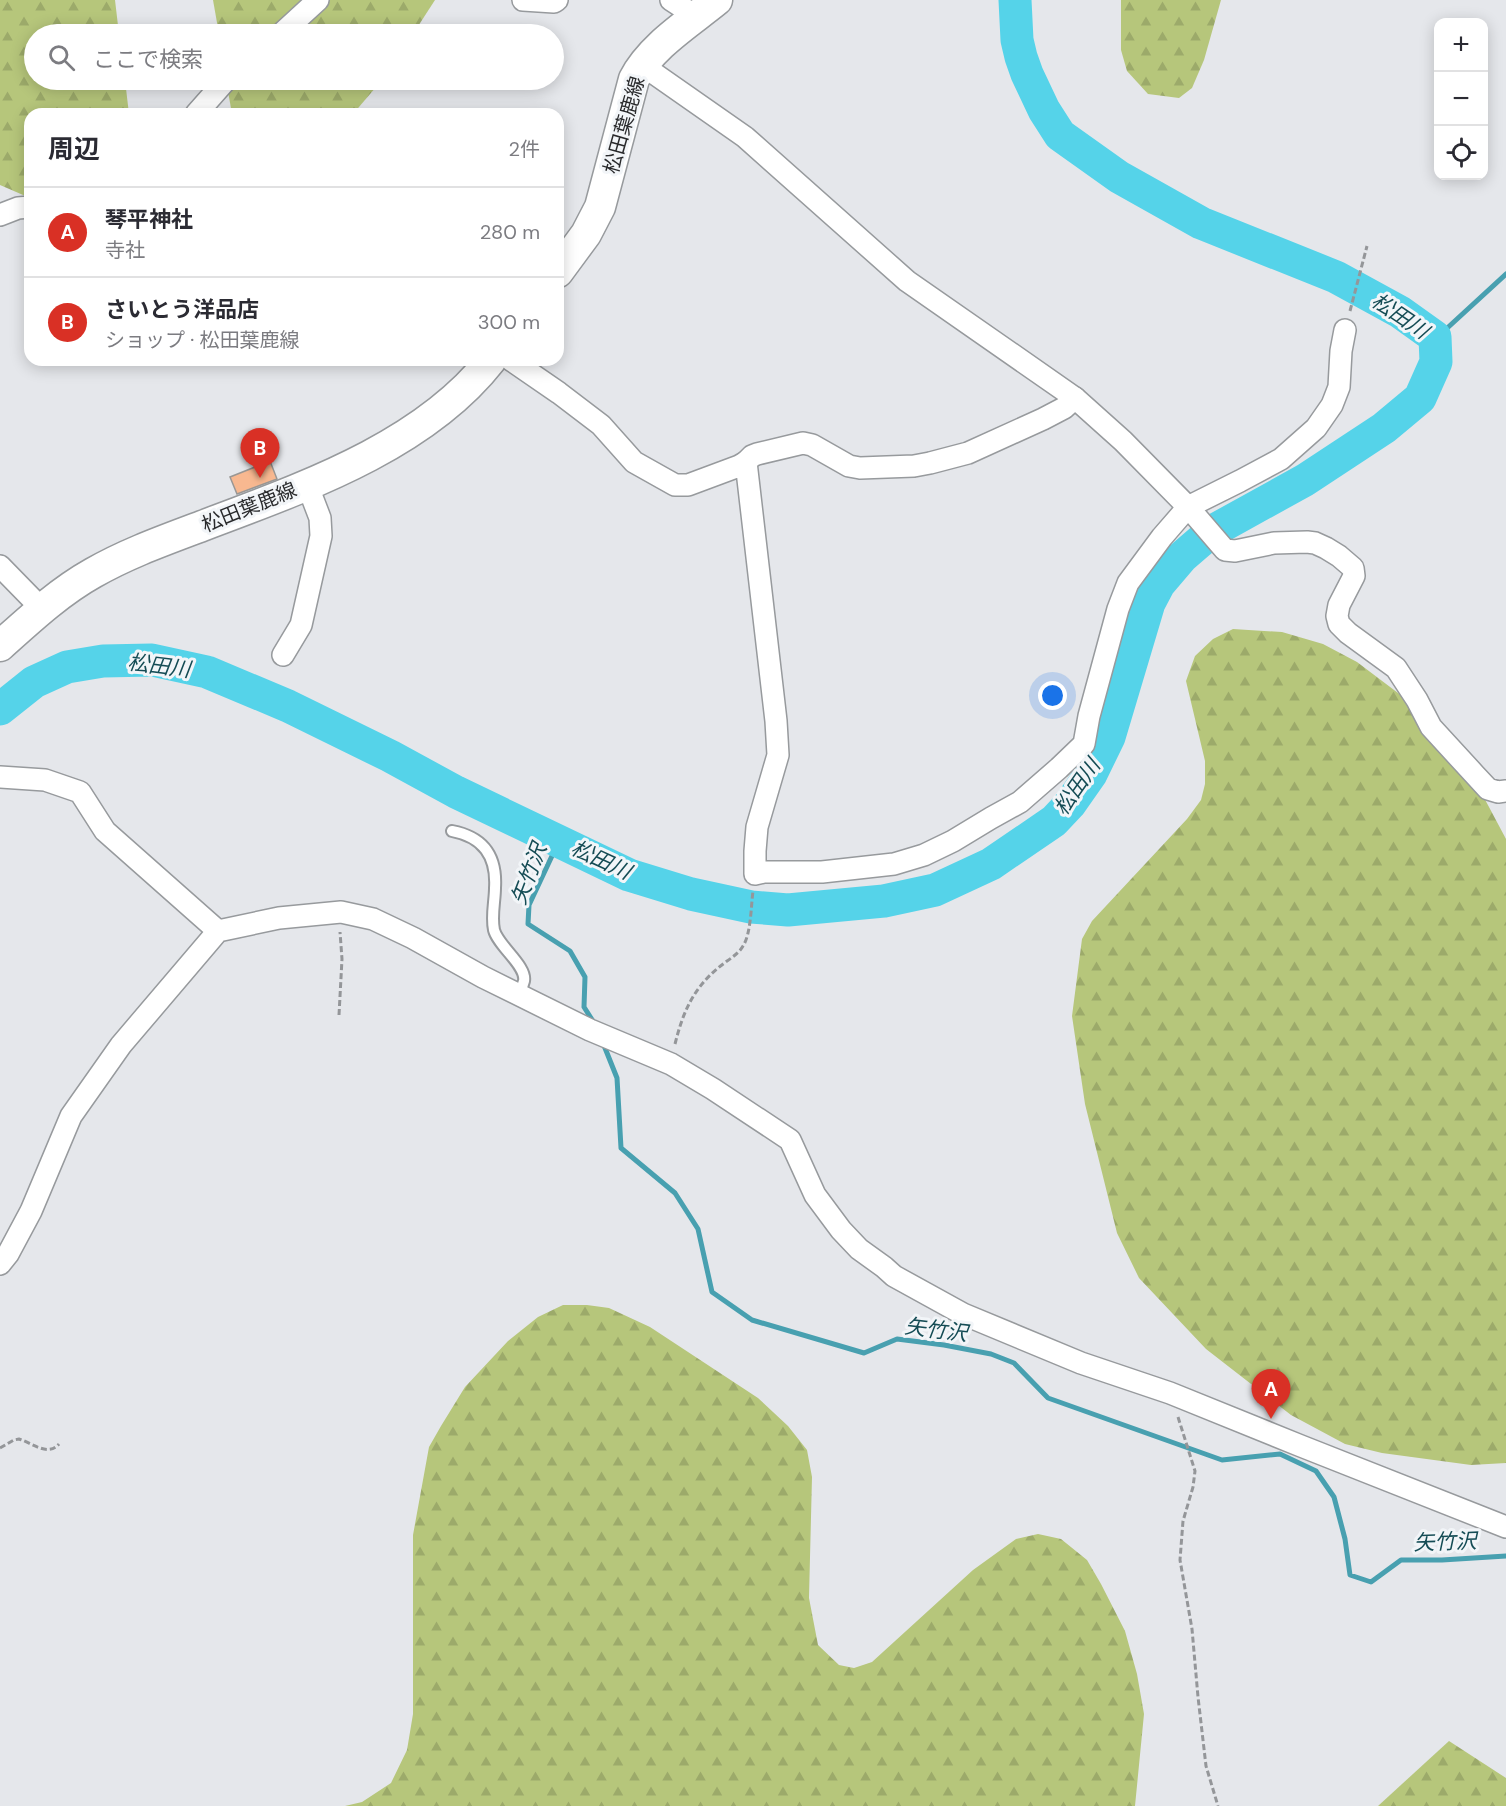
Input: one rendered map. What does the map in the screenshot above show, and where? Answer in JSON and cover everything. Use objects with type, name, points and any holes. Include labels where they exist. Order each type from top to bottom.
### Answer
[{"type":"main road","name":"松田葉鹿線","points":[[564,264],[586,234],[600,207],[634,79],[652,53],[707,8]]},
{"type":"main road","name":"松田葉鹿線","points":[[0,646],[42,609],[92,573],[359,461],[406,434],[443,407],[477,378],[486,366]]},
{"type":"street","points":[[292,24],[318,0]]},
{"type":"street","points":[[523,0],[554,2],[557,0]]},
{"type":"street","points":[[671,0],[707,8]]},
{"type":"street","points":[[642,65],[745,137],[907,281],[1076,398],[1123,441],[1228,552],[1274,543],[1315,543],[1339,556],[1353,568],[1354,576],[1339,605],[1337,616],[1339,624],[1396,668],[1417,700],[1431,728],[1488,789],[1498,792],[1506,791]]},
{"type":"street","points":[[201,108],[217,90]]},
{"type":"street","points":[[0,215],[24,208]]},
{"type":"street","points":[[746,462],[775,710],[778,755],[757,827],[755,874],[822,872],[894,864],[924,855],[953,842],[1020,802],[1084,744],[1118,609],[1128,583],[1162,537],[1189,509],[1281,459],[1316,428],[1332,405],[1339,387],[1345,330]]},
{"type":"street","points":[[520,366],[600,425],[634,462],[675,485],[688,485],[739,466],[757,454],[803,443],[812,445],[849,466],[860,468],[914,466],[930,463],[968,453],[1043,419],[1064,408],[1076,398]]},
{"type":"street","points":[[283,655],[301,626],[321,536],[320,518],[307,484]]},
{"type":"street","points":[[0,566],[42,609]]},
{"type":"street","points":[[0,777],[45,780],[80,792],[105,831],[218,931]]},
{"type":"street","points":[[0,1264],[31,1212],[71,1116],[121,1044],[218,931],[279,918],[338,912],[365,917],[413,938],[483,977],[590,1029],[671,1064],[713,1089],[790,1140],[815,1195],[841,1230],[859,1249],[894,1276],[963,1314],[1081,1363],[1170,1393],[1506,1527]]},
{"type":"lane","points":[[452,831],[472,837],[482,844],[490,857],[495,874],[493,914],[495,931],[498,940],[523,971],[525,980],[519,994]]},
{"type":"path","points":[[1345,330],[1368,246]]},
{"type":"path","points":[[671,1064],[690,999],[706,979],[743,948],[747,937],[755,874]]},
{"type":"path","points":[[338,912],[342,959],[339,1015]]},
{"type":"path","points":[[1170,1393],[1195,1471],[1184,1521],[1180,1560],[1192,1629],[1206,1766],[1218,1806]]},
{"type":"path","points":[[0,1448],[19,1439],[47,1450],[54,1449],[59,1444]]},
{"type":"green space","points":[[0,0],[115,0],[118,24],[24,24],[24,90],[126,90],[128,108],[24,108],[24,195],[0,185]]},
{"type":"green space","points":[[213,0],[435,0],[419,24],[217,24]]},
{"type":"green space","points":[[1121,0],[1221,0],[1204,60],[1192,88],[1179,98],[1148,94],[1127,71],[1121,50]]},
{"type":"green space","points":[[228,90],[373,90],[358,108],[231,108]]},
{"type":"green space","points":[[1233,629],[1282,632],[1323,644],[1357,662],[1402,696],[1481,792],[1506,839],[1506,1463],[1471,1465],[1382,1453],[1345,1444],[1291,1415],[1206,1349],[1139,1278],[1117,1233],[1085,1104],[1072,1016],[1082,939],[1092,921],[1187,819],[1201,800],[1205,784],[1205,761],[1186,681],[1195,656],[1213,639]]},
{"type":"green space","points":[[563,1305],[609,1308],[650,1327],[758,1398],[788,1426],[807,1450],[812,1477],[809,1598],[818,1645],[839,1665],[854,1668],[872,1662],[973,1570],[1016,1539],[1038,1534],[1061,1539],[1087,1560],[1125,1631],[1137,1674],[1144,1714],[1135,1806],[345,1806],[362,1802],[391,1783],[407,1750],[413,1714],[413,1535],[429,1447],[465,1387],[508,1341],[538,1317]]},
{"type":"green space","points":[[1449,1741],[1506,1778],[1506,1806],[1378,1806]]},
{"type":"building","points":[[270,461],[277,479],[237,494],[230,477]]},
{"type":"waterway","name":"松田川","points":[[0,709],[34,682],[67,667],[103,661],[152,660],[207,672],[288,706],[390,756],[456,792],[629,875],[691,894],[751,907],[788,910],[884,901],[935,890],[991,864],[1054,821],[1070,804],[1091,774],[1109,737],[1149,603],[1159,584],[1182,557],[1211,532],[1305,480],[1384,428],[1420,398],[1436,362],[1435,337],[1400,312],[1336,277],[1201,223],[1119,177],[1060,135],[1044,110],[1021,57],[1017,40],[1015,0]]},
{"type":"waterway","points":[[1435,337],[1506,274]]},
{"type":"waterway","name":"矢竹沢","points":[[559,841],[529,905],[528,924],[570,951],[585,977],[584,1007],[596,1026]]},
{"type":"waterway","name":"矢竹沢","points":[[603,1043],[617,1078],[621,1148],[675,1193],[698,1229],[712,1292],[752,1320],[864,1353],[897,1339],[991,1354],[1014,1363],[1048,1398],[1222,1460],[1280,1454],[1316,1471],[1334,1497],[1345,1539],[1350,1575],[1371,1582],[1401,1560],[1506,1556]]},
{"type":"place","name":"さいとう洋品店","points":[[260,478]]},
{"type":"place","name":"琴平神社","points":[[1271,1419]]}]
